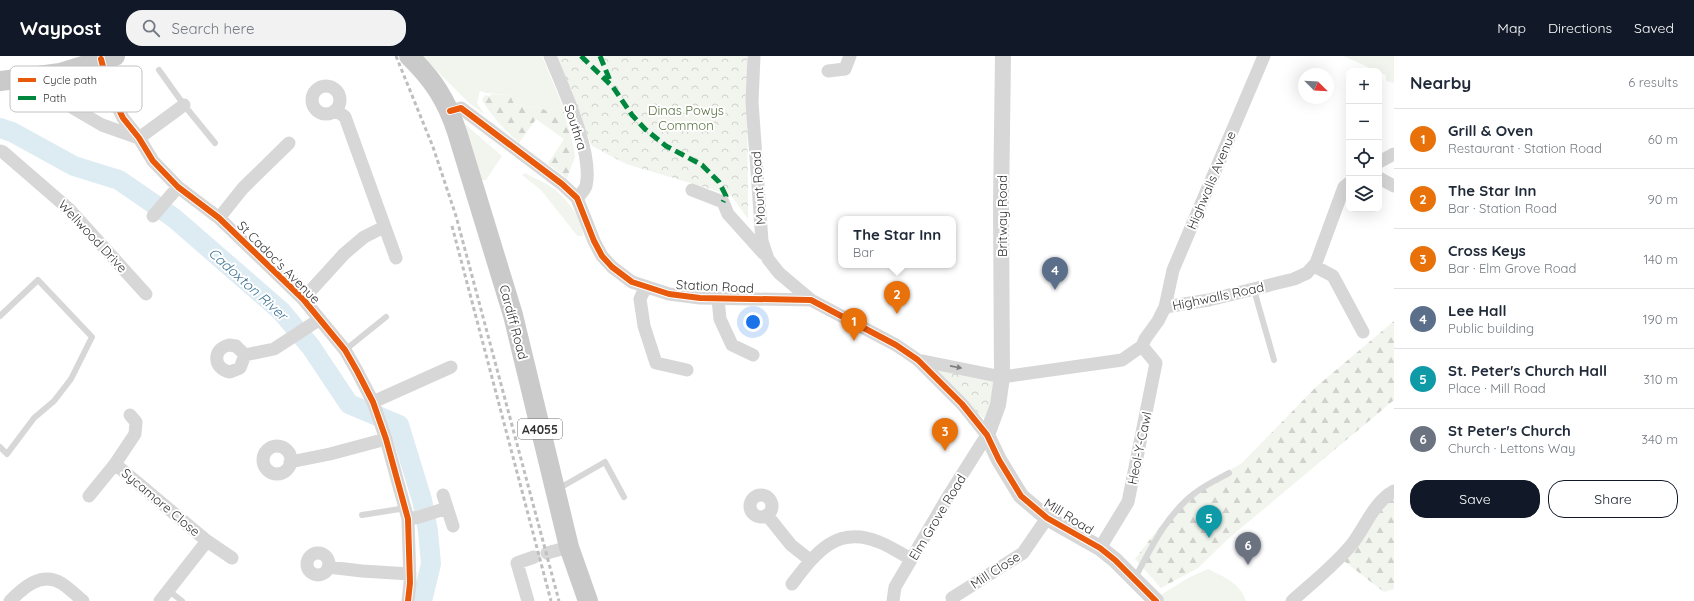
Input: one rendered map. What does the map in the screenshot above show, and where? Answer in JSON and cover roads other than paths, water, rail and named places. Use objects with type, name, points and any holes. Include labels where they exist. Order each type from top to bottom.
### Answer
[{"type":"main road","name":"Cardiff Road","points":[[409,56],[438,90],[450,111],[513,315],[569,547],[588,601]]},
{"type":"main road","points":[[81,66],[108,58]]},
{"type":"main road","points":[[0,82],[10,80]]},
{"type":"street","name":"Southra","points":[[550,56],[566,94],[584,147],[586,158],[586,185],[577,198]]},
{"type":"street","name":"Mount Road","points":[[754,56],[752,102],[762,241],[768,259],[779,273],[811,300]]},
{"type":"street","points":[[828,71],[845,69],[850,56]]},
{"type":"street","name":"Britway Road","points":[[987,435],[998,406],[1002,377],[1001,206],[1003,56]]},
{"type":"street","name":"Highwalls Avenue","points":[[1165,307],[1173,270],[1264,56]]},
{"type":"street","points":[[80,112],[102,125],[138,138],[184,105]]},
{"type":"street","name":"Station Road","points":[[450,111],[462,108],[562,184],[577,198],[594,241],[602,256],[612,267],[632,282],[645,288],[669,294],[718,300],[811,300],[896,345],[918,360],[962,404],[987,435]]},
{"type":"street","points":[[336,110],[345,117],[396,258]]},
{"type":"street","name":"St Cadoc's Avenue","points":[[120,112],[153,161],[178,187],[219,218],[303,299],[345,350],[373,402],[411,515],[408,601]]},
{"type":"street","points":[[219,218],[243,188],[289,143]]},
{"type":"street","name":"Wellwood Drive","points":[[0,151],[70,210],[146,294]]},
{"type":"street","points":[[1382,160],[1394,154]]},
{"type":"street","points":[[1382,180],[1394,186]]},
{"type":"street","points":[[1346,185],[1344,187],[1314,266],[1333,276],[1363,332]]},
{"type":"street","points":[[153,216],[178,187]]},
{"type":"street","points":[[692,190],[723,202],[728,214],[768,259]]},
{"type":"street","points":[[303,299],[344,254],[364,237],[384,227]]},
{"type":"street","name":"Highwalls Road","points":[[1002,377],[1122,360],[1142,346],[1165,307],[1209,300],[1294,279],[1304,275],[1314,266]]},
{"type":"street","points":[[645,288],[640,299],[644,326],[656,363],[687,370]]},
{"type":"street","points":[[718,300],[720,319],[732,345],[753,355]]},
{"type":"street","points":[[245,355],[274,349],[294,338],[320,320]]},
{"type":"street","name":"Heol-Y-Cawl","points":[[1100,548],[1128,502],[1138,456],[1156,363],[1142,346]]},
{"type":"street","name":"Station Road","points":[[918,360],[1002,377]]},
{"type":"street","points":[[373,402],[451,367]]},
{"type":"street","name":"Sycamore Close","points":[[89,496],[115,464],[136,431],[136,422],[130,415]]},
{"type":"street","name":"Mill Road","points":[[987,435],[999,460],[1021,496],[1047,518],[1100,548],[1134,579],[1151,599]]},
{"type":"street","name":"Elm Grove Road","points":[[893,601],[895,587],[946,500],[987,435]]},
{"type":"street","points":[[290,462],[330,454],[386,439]]},
{"type":"street","name":"Sycamore Close","points":[[115,464],[207,541],[232,558]]},
{"type":"street","points":[[1292,601],[1339,558],[1353,543],[1371,513],[1389,494],[1394,491]]},
{"type":"street","points":[[411,515],[432,513],[445,502],[453,526]]},
{"type":"street","points":[[767,515],[791,545],[810,560]]},
{"type":"street","name":"Mill Close","points":[[952,598],[1023,553],[1047,518]]},
{"type":"street","points":[[792,584],[810,560],[820,550],[840,537],[862,536],[879,542],[911,559]]},
{"type":"street","name":"Sycamore Close","points":[[160,601],[207,541]]},
{"type":"street","points":[[547,553],[569,547]]},
{"type":"street","points":[[528,601],[517,563],[534,558]]},
{"type":"street","points":[[328,567],[410,574]]},
{"type":"street","points":[[10,601],[26,586],[33,582],[51,580],[60,583],[83,601]]},
{"type":"lane","points":[[159,70],[184,105],[215,143]]},
{"type":"lane","points":[[0,316],[38,280],[92,337],[71,379],[54,401],[34,418],[7,454],[0,447]]},
{"type":"lane","points":[[1254,290],[1274,360]]},
{"type":"lane","points":[[345,350],[386,317]]},
{"type":"lane","points":[[555,490],[605,462],[624,497]]},
{"type":"lane","points":[[1134,579],[1154,543],[1171,517],[1194,493],[1229,473]]},
{"type":"lane","points":[[362,515],[411,515]]},
{"type":"lane","points":[[168,590],[182,601]]},
{"type":"waterway","name":"Cadoxton River","points":[[0,128],[12,132],[74,166],[119,180],[174,218],[281,311],[311,347],[349,404],[399,425],[422,500],[428,531],[431,564],[422,601]]},
{"type":"railway","points":[[396,56],[433,147],[456,216],[559,601]]},
{"type":"railway","points":[[452,226],[551,601]]},
{"type":"place","name":"Lee Hall","points":[[1055,290]]},
{"type":"place","name":"The Star Inn","points":[[897,314]]},
{"type":"place","name":"Grill & Oven","points":[[854,341]]},
{"type":"place","name":"Cross Keys","points":[[945,451]]},
{"type":"place","name":"St. Peter's Church Hall","points":[[1209,538]]},
{"type":"place","name":"St Peter's Church","points":[[1248,565]]},
{"type":"park label","name":"Dinas Powys Common","points":[[686,118]]}]
